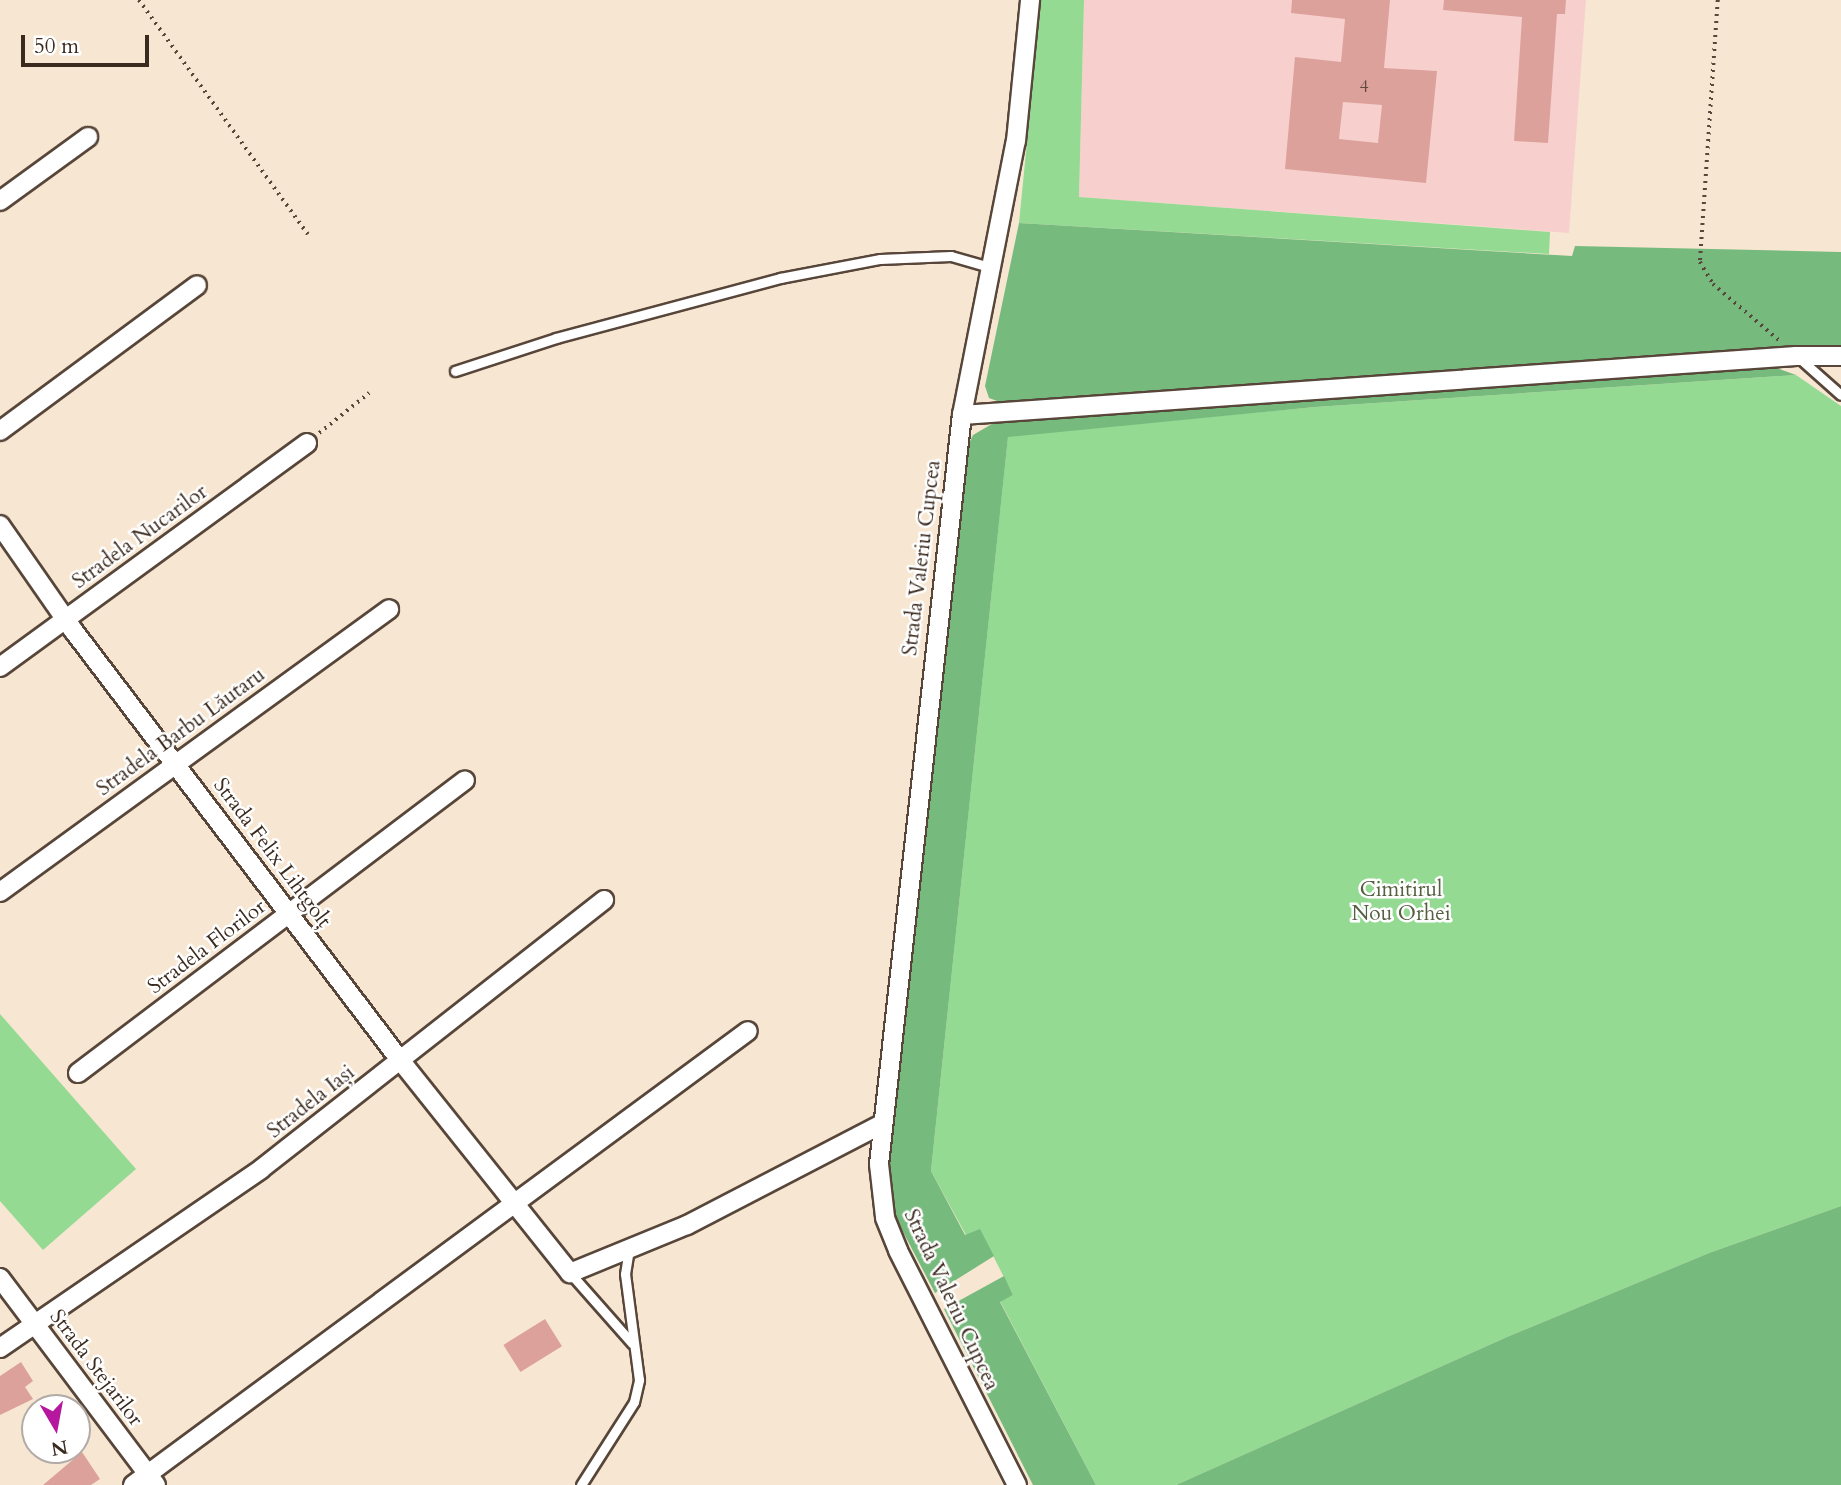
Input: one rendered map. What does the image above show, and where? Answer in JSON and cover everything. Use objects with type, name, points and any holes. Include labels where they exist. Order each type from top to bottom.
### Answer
[{"type":"street","name":"Strada Valeriu Cupcea","points":[[1017,1485],[926,1310],[885,1217],[880,1189],[880,1125],[962,415],[1016,141],[1030,0]]},
{"type":"street","points":[[0,201],[88,136]]},
{"type":"street","points":[[0,431],[197,285]]},
{"type":"street","points":[[962,415],[1796,356],[1841,356]]},
{"type":"street","name":"Stradela Nucarilor","points":[[0,667],[307,443]]},
{"type":"street","name":"Strada Felix Lihtgolţ","points":[[0,525],[65,619],[175,765],[512,1205],[569,1273]]},
{"type":"street","name":"Stradela Barbu Lăutaru","points":[[0,892],[389,609]]},
{"type":"street","name":"Stradela Florilor","points":[[78,1073],[465,780]]},
{"type":"street","name":"Stradela Iași","points":[[0,1348],[261,1169],[604,901]]},
{"type":"street","points":[[133,1485],[152,1480],[512,1205],[748,1031]]},
{"type":"street","points":[[569,1273],[756,1192],[880,1125]]},
{"type":"street","name":"Strada Stejarilor","points":[[0,1278],[152,1480]]},
{"type":"lane","points":[[455,371],[556,338],[793,275],[891,258],[951,256],[993,268]]},
{"type":"lane","points":[[1796,356],[1841,395]]},
{"type":"lane","points":[[582,1485],[634,1402],[639,1380],[625,1274],[629,1248]]},
{"type":"lane","points":[[569,1273],[633,1344]]},
{"type":"path","points":[[139,0],[308,233]]},
{"type":"path","points":[[1718,0],[1700,262],[1713,284],[1796,356]]},
{"type":"path","points":[[307,443],[369,393]]},
{"type":"shaded area","points":[[1084,0],[1586,0],[1569,233],[1079,197]]},
{"type":"green space","points":[[1041,0],[1084,0],[1079,197],[1550,232],[1549,254],[1019,223]]},
{"type":"green space","points":[[1019,223],[1572,256],[1575,246],[1841,252],[1841,349],[1308,380],[1008,405],[989,398],[985,386]]},
{"type":"green space","points":[[1768,365],[1796,375],[1315,407],[1008,437],[931,1171],[965,1235],[980,1229],[994,1256],[935,1293],[889,1205],[887,1172],[902,1002],[965,452],[973,435],[997,421]]},
{"type":"green space","name":"Cimitirul Nou Orhei","points":[[1796,375],[1841,406],[1841,1206],[1709,1253],[1507,1337],[1176,1485],[1096,1485],[1000,1301],[1013,1295],[980,1230],[966,1235],[931,1171],[1008,436],[1315,407]]},
{"type":"green space","points":[[0,1014],[136,1169],[43,1250],[0,1201]]},
{"type":"green space","points":[[1841,1206],[1841,1485],[1176,1485],[1507,1337],[1709,1253]]},
{"type":"green space","points":[[1004,1276],[1013,1295],[1000,1302],[1096,1485],[1033,1485],[944,1309]]},
{"type":"building","points":[[1292,0],[1390,0],[1384,68],[1437,71],[1426,183],[1285,169],[1295,57],[1341,62],[1345,19],[1291,13]],"holes":[[[1343,102],[1382,105],[1378,143],[1339,139]]]},
{"type":"building","points":[[1444,0],[1566,0],[1565,14],[1557,14],[1548,143],[1514,141],[1522,17],[1443,10]]},
{"type":"building","points":[[545,1319],[562,1346],[520,1372],[503,1345]]},
{"type":"building","points":[[21,1362],[33,1381],[25,1387],[30,1394],[21,1394],[21,1405],[0,1415],[0,1376]]},
{"type":"building","points":[[68,1464],[90,1464],[100,1479],[91,1485],[43,1485]]}]
